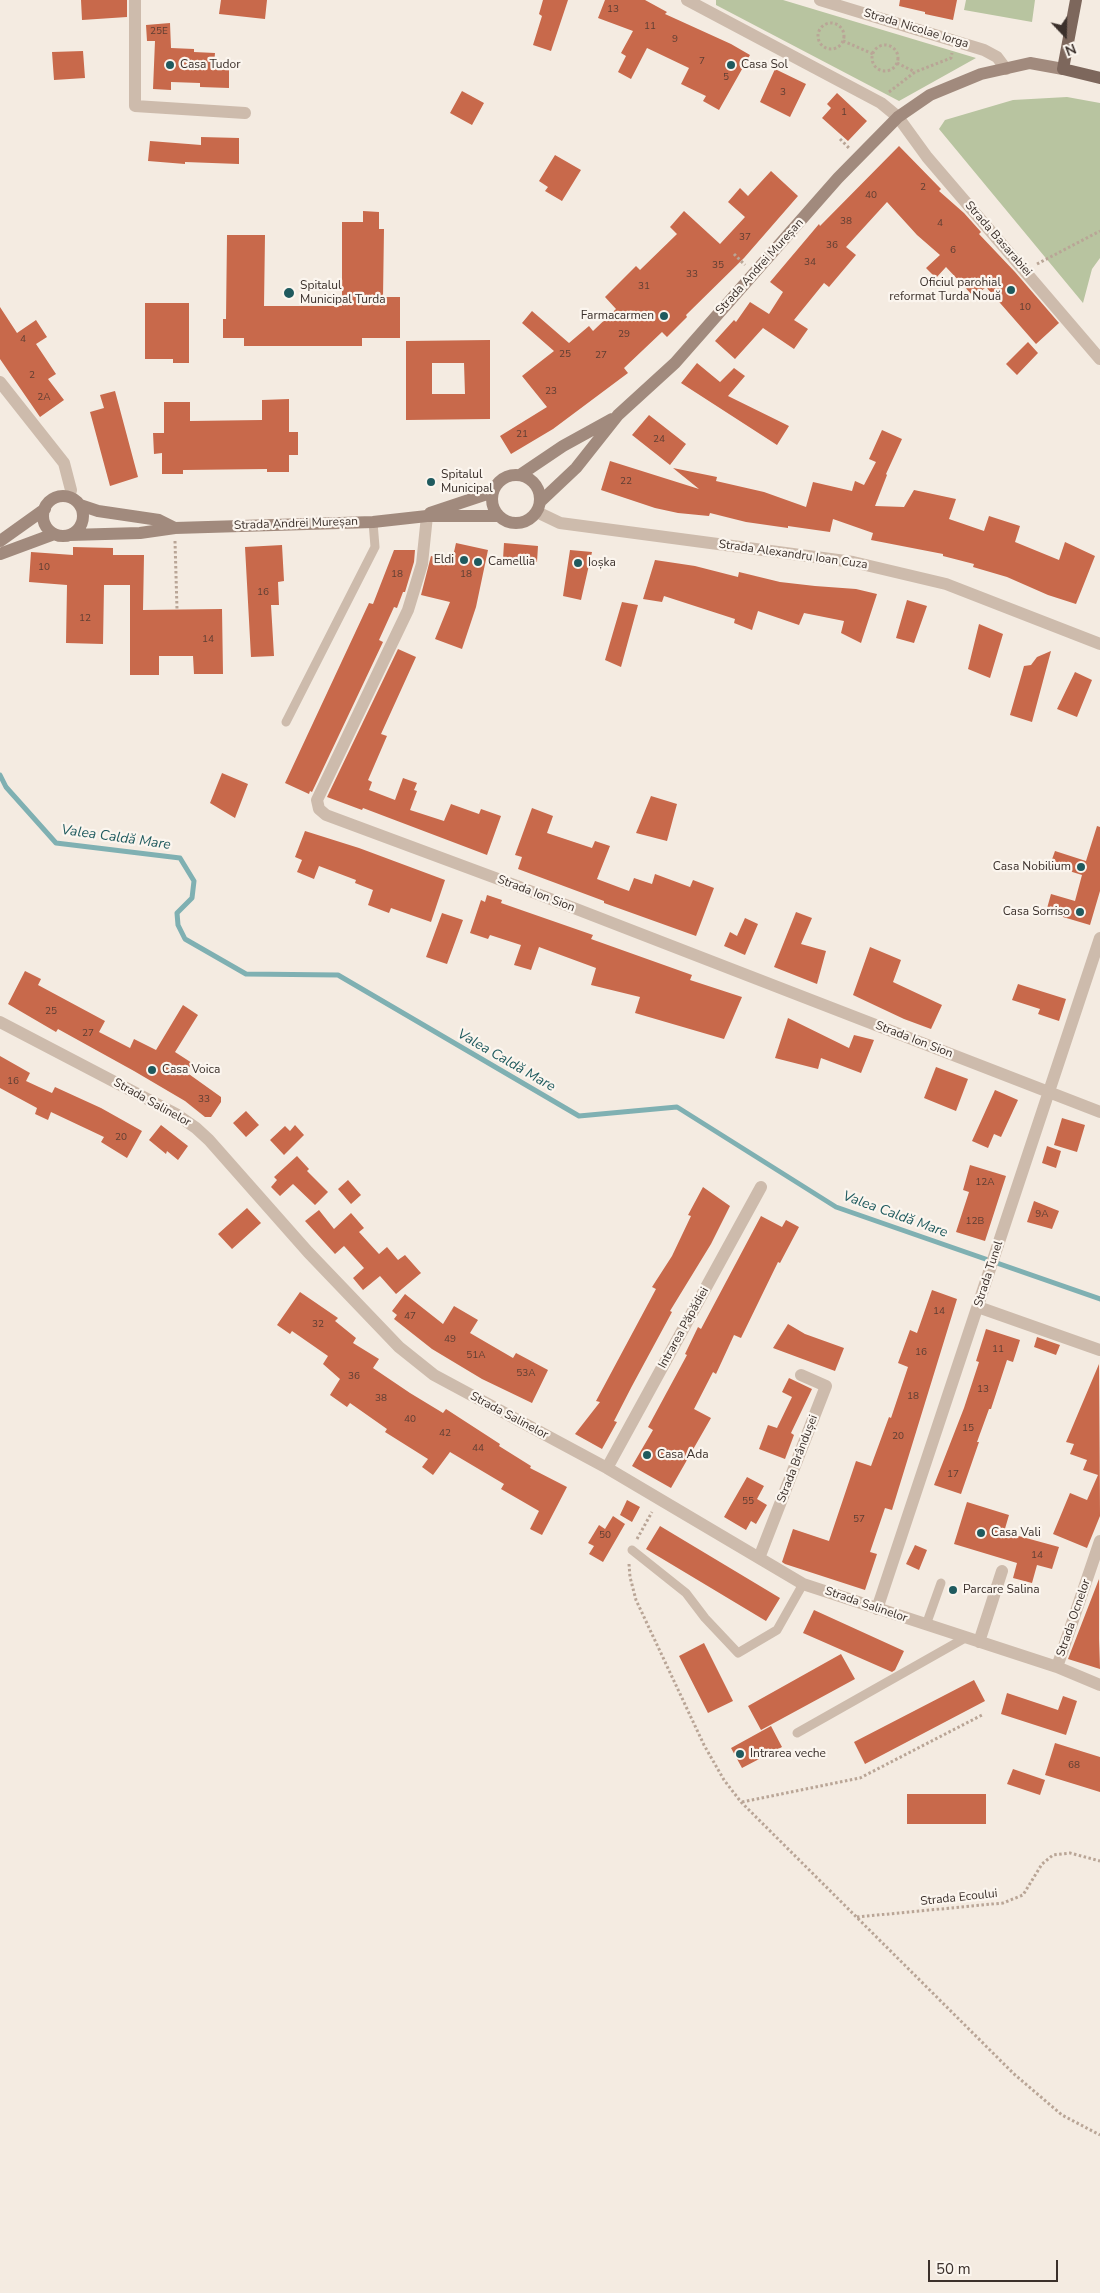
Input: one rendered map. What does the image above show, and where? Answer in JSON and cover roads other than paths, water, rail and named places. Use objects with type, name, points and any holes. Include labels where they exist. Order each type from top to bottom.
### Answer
[{"type":"main road","points":[[1076,0],[1063,69],[1100,78]]},
{"type":"main road","name":"Strada Andrei Mureșan","points":[[539,506],[576,468],[618,415],[675,363],[838,178],[898,117],[930,95],[981,74],[1030,63],[1063,69]]},
{"type":"main road","name":"Strada Andrei Mureșan","points":[[520,475],[562,446],[618,415]]},
{"type":"main road","points":[[520,475],[531,480],[539,489],[539,506],[526,522],[511,523],[498,516],[492,505],[493,492],[503,478],[520,475]]},
{"type":"main road","name":"Strada Andrei Mureșan","points":[[421,517],[493,492]]},
{"type":"main road","points":[[0,541],[44,509],[54,498],[69,496]]},
{"type":"main road","name":"Strada Andrei Mureșan","points":[[69,496],[80,505],[98,512],[159,520],[175,528]]},
{"type":"main road","points":[[70,535],[81,526],[83,519],[80,505]]},
{"type":"main road","points":[[44,509],[45,523],[54,534]]},
{"type":"main road","name":"Strada Andrei Mureșan","points":[[0,554],[54,534],[140,533],[175,528],[374,522],[421,517],[498,516]]},
{"type":"street","points":[[135,0],[135,106],[245,114]]},
{"type":"street","points":[[687,0],[708,6],[881,103],[898,117]]},
{"type":"street","name":"Strada Nicolae Iorga","points":[[820,0],[955,40],[990,53],[1006,68]]},
{"type":"street","name":"Strada Basarabiei","points":[[898,117],[927,157],[1100,358]]},
{"type":"street","points":[[0,382],[64,463],[71,490],[69,496]]},
{"type":"street","name":"Strada Alexandru Ioan Cuza","points":[[539,506],[565,524],[844,561],[946,584],[1100,644]]},
{"type":"street","name":"Strada Ion Sion","points":[[421,517],[422,564],[408,610],[317,800],[319,808],[326,815],[517,886],[1049,1093]]},
{"type":"street","name":"Strada Tunel","points":[[877,1609],[1100,938]]},
{"type":"street","name":"Strada Salinelor","points":[[0,1022],[176,1114],[196,1128],[209,1140],[308,1252],[399,1347],[434,1375],[608,1468],[803,1584],[1058,1667],[1100,1685]]},
{"type":"street","points":[[1049,1093],[1100,1112]]},
{"type":"street","name":"Intrarea Păpădiei","points":[[608,1468],[761,1187]]},
{"type":"street","points":[[978,1307],[1100,1350]]},
{"type":"street","name":"Strada Brândușei","points":[[759,1558],[826,1386],[801,1375]]},
{"type":"street","name":"Strada Ocnelor","points":[[1058,1667],[1100,1541]]},
{"type":"street","points":[[979,1642],[1002,1571]]},
{"type":"lane","points":[[286,722],[375,547],[374,522]]},
{"type":"lane","points":[[632,1550],[686,1592],[705,1618],[738,1653],[777,1630],[803,1584]]},
{"type":"lane","points":[[926,1625],[941,1583]]},
{"type":"lane","points":[[797,1734],[966,1638]]},
{"type":"waterway","name":"Valea Caldă Mare","points":[[0,775],[6,787],[56,843],[180,858],[194,881],[192,898],[177,913],[178,925],[185,939],[246,974],[338,975],[579,1116],[677,1107],[836,1207],[1100,1299]]},
{"type":"place","name":"Casa Tudor","points":[[170,65]]},
{"type":"place","name":"Casa Sol","points":[[731,65]]},
{"type":"place","name":"Oficiul parohial reformat Turda Nouă","points":[[1011,290]]},
{"type":"place","name":"Spitalul Municipal Turda","points":[[289,293]]},
{"type":"place","name":"Farmacarmen","points":[[664,316]]},
{"type":"place","name":"Spitalul Municipal","points":[[431,482]]},
{"type":"place","name":"Eldi","points":[[464,560]]},
{"type":"place","name":"Camellia","points":[[478,562]]},
{"type":"place","name":"Ioșka","points":[[578,563]]},
{"type":"place","name":"Casa Nobilium","points":[[1081,867]]},
{"type":"place","name":"Casa Sorriso","points":[[1080,912]]},
{"type":"place","name":"Casa Voica","points":[[152,1070]]},
{"type":"place","name":"Casa Ada","points":[[647,1455]]},
{"type":"place","name":"Casa Vali","points":[[981,1533]]},
{"type":"place","name":"Parcare Salina","points":[[953,1590]]},
{"type":"place","name":"Intrarea veche","points":[[740,1754]]}]
